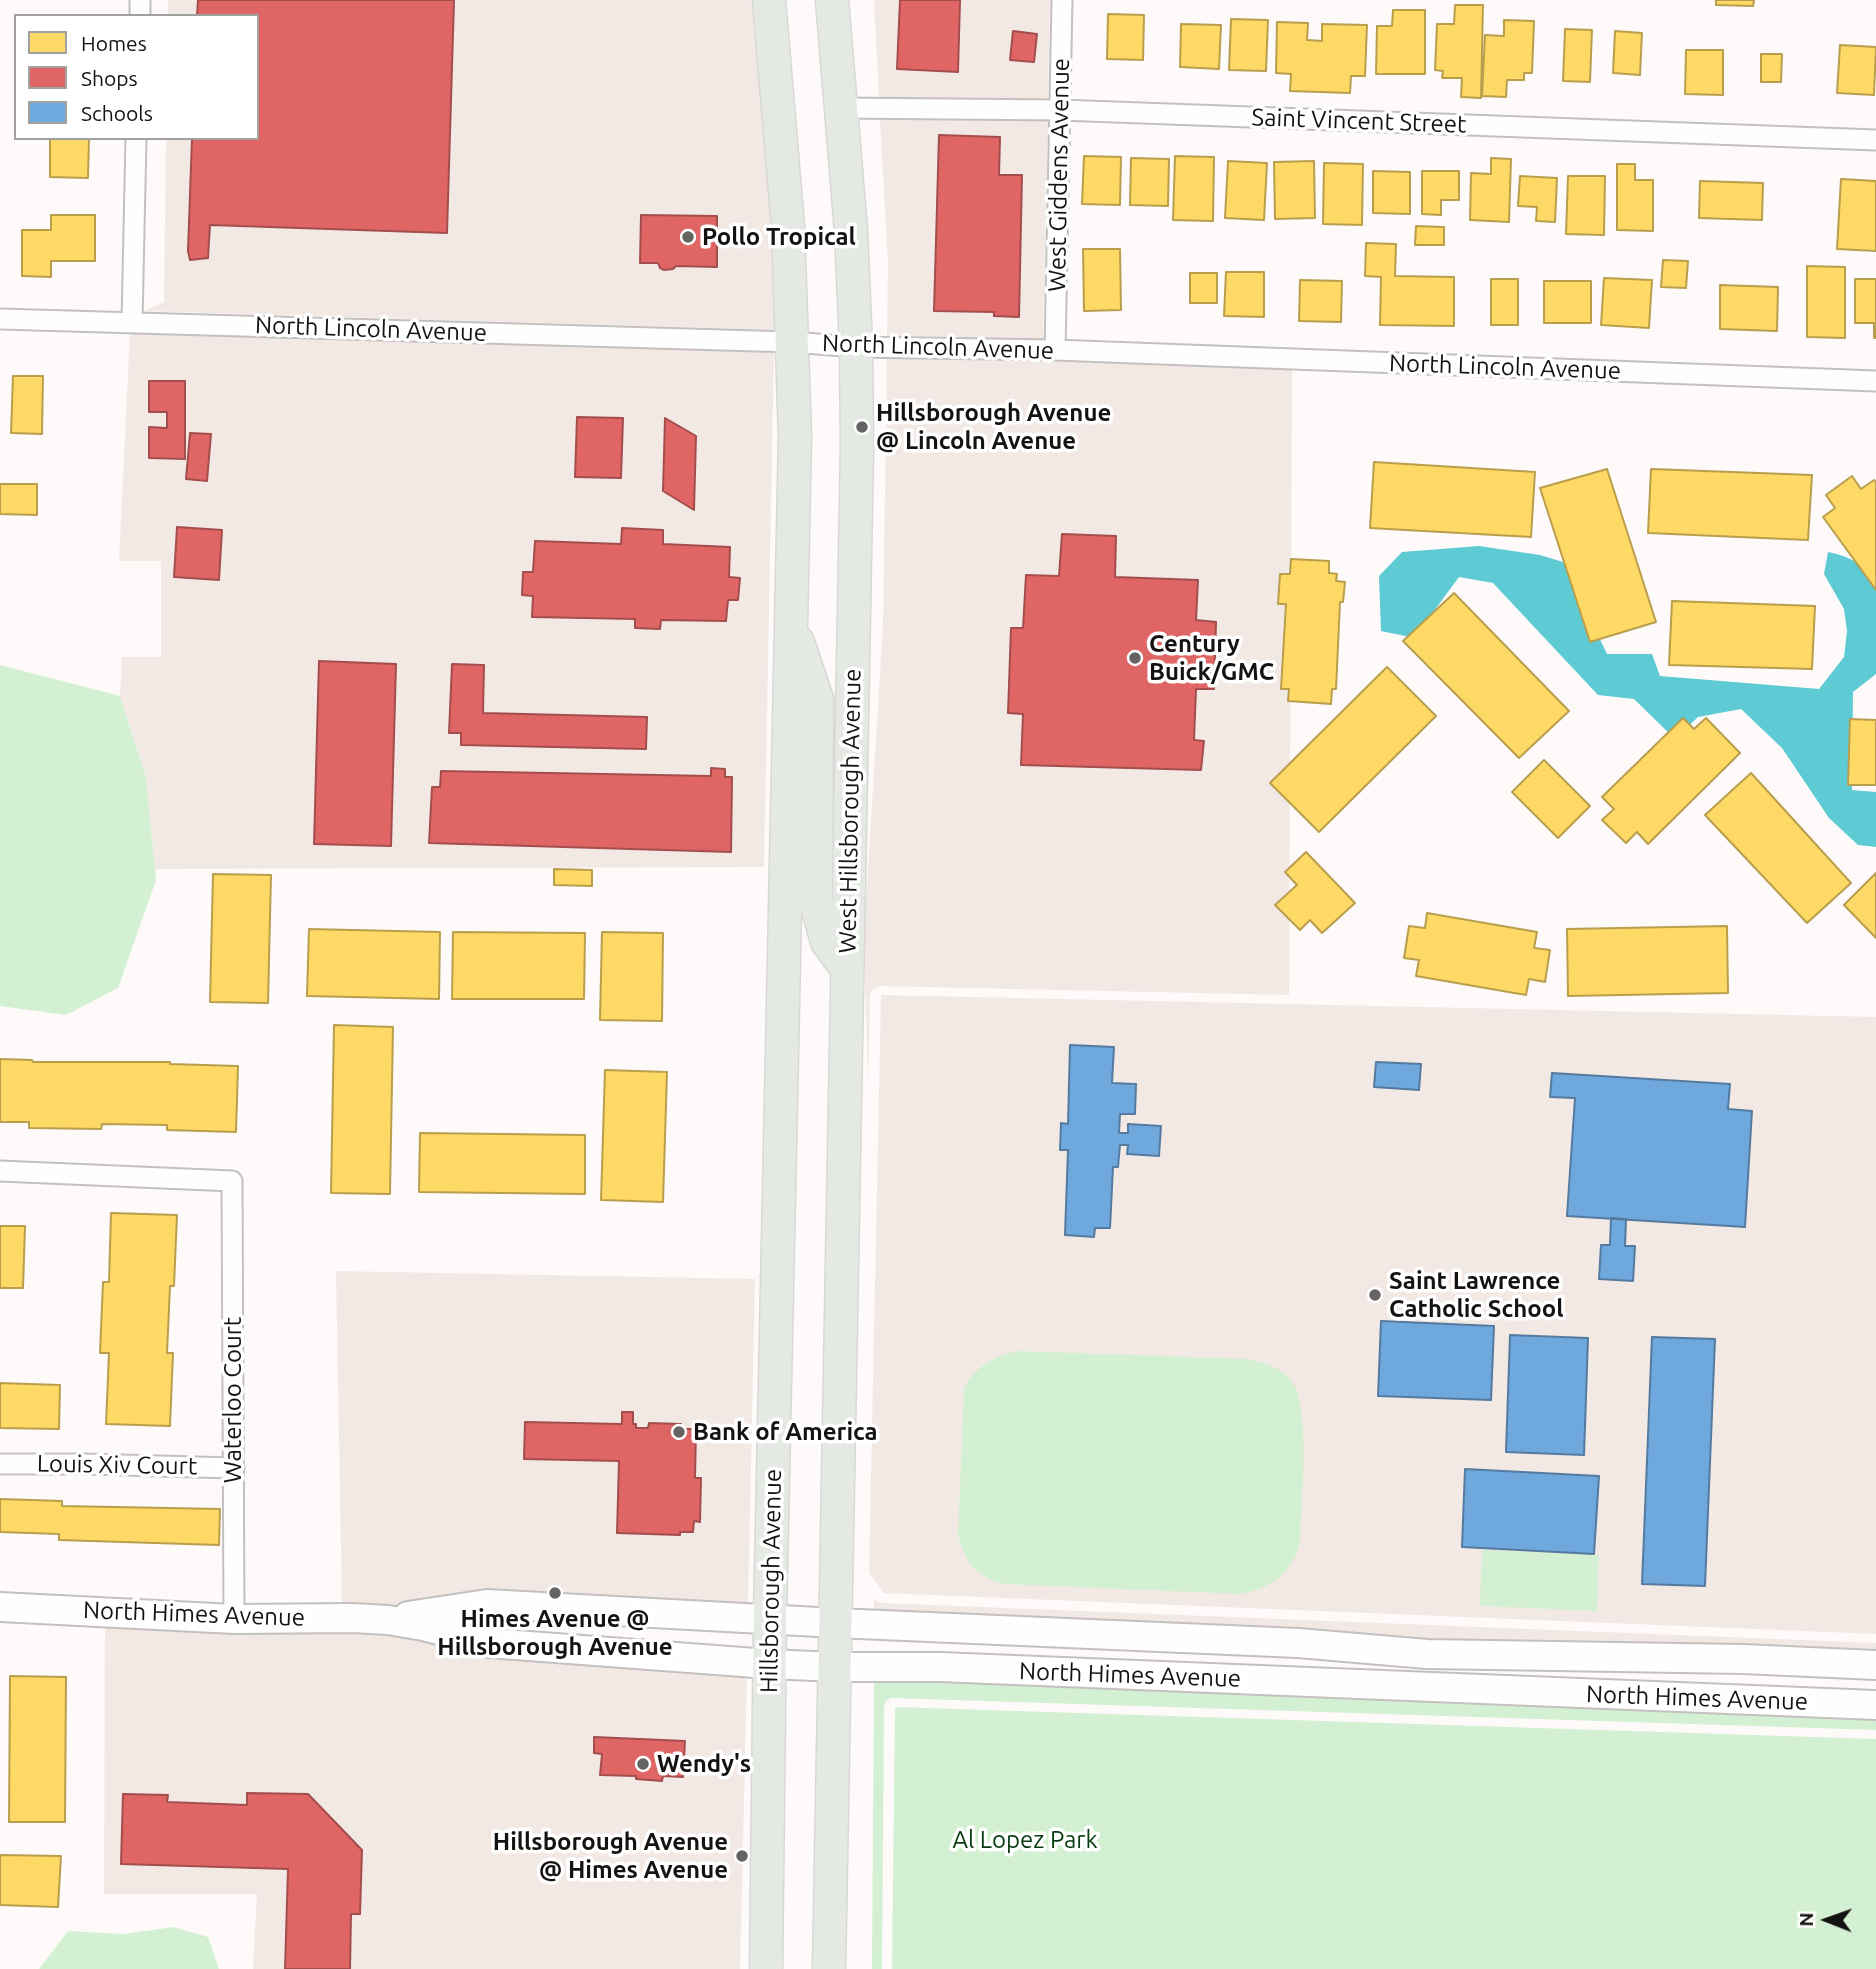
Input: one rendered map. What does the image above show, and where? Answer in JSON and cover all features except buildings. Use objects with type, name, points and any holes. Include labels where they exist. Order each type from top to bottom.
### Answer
[{"type":"main road","points":[[769,0],[788,227],[795,437],[791,621],[817,699],[816,902],[827,942],[847,969]]},
{"type":"main road","name":"West Hillsborough Avenue","points":[[832,0],[851,231],[857,461],[836,1623]]},
{"type":"main road","name":"Hillsborough Avenue","points":[[766,1969],[769,1664],[791,621]]},
{"type":"main road","points":[[829,1969],[836,1623]]},
{"type":"street","name":"West Giddens Avenue","points":[[1055,351],[1062,0]]},
{"type":"street","name":"Saint Vincent Street","points":[[841,108],[1060,110],[1876,140]]},
{"type":"street","points":[[132,322],[136,140]]},
{"type":"street","name":"North Lincoln Avenue","points":[[0,319],[792,342],[856,347],[1055,351],[1876,381]]},
{"type":"street","name":"Waterloo Court","points":[[0,1171],[232,1181],[234,1619]]},
{"type":"street","name":"Louis Xiv Court","points":[[0,1464],[234,1468]]},
{"type":"street","name":"North Himes Avenue","points":[[388,1620],[487,1604],[836,1623],[1298,1643],[1427,1654],[1876,1665]]},
{"type":"street","name":"North Himes Avenue","points":[[0,1607],[234,1619],[388,1620],[489,1643],[769,1664],[940,1667],[1876,1705]]},
{"type":"street","points":[[1293,1682],[1298,1643]]},
{"type":"street","points":[[1426,1687],[1427,1654]]},
{"type":"street","points":[[1742,1699],[1743,1660]]},
{"type":"shaded area","points":[[168,0],[751,0],[776,235],[775,330],[144,311],[164,302],[166,140],[259,140],[259,14],[168,14]]},
{"type":"shaded area","points":[[874,0],[1050,0],[1048,99],[879,98]]},
{"type":"shaded area","points":[[880,120],[1048,120],[1043,339],[887,337],[888,263]]},
{"type":"shaded area","points":[[130,333],[774,352],[764,867],[155,869],[146,777],[120,696],[122,657],[161,657],[161,561],[119,561]]},
{"type":"shaded area","points":[[887,358],[1292,370],[1289,995],[878,986],[870,995],[868,1086],[864,935],[883,624]]},
{"type":"shaded area","name":"Saint Lawrence Catholic School","points":[[881,995],[1876,1017],[1876,1634],[884,1593],[869,1573]]},
{"type":"shaded area","points":[[336,1271],[755,1279],[748,1606],[488,1593],[396,1607],[342,1607]]},
{"type":"shaded area","points":[[874,1598],[883,1603],[1876,1643],[1876,1654],[1428,1643],[874,1613]]},
{"type":"shaded area","points":[[105,1623],[385,1629],[747,1673],[740,1969],[253,1969],[257,1894],[104,1894]]},
{"type":"green space","points":[[0,665],[120,696],[146,777],[156,880],[118,988],[66,1015],[0,1006]]},
{"type":"green space","points":[[1019,1351],[1247,1359],[1284,1373],[1293,1383],[1299,1397],[1304,1461],[1300,1544],[1285,1572],[1270,1584],[1240,1594],[1003,1584],[978,1572],[964,1553],[958,1535],[964,1389],[973,1374],[987,1363]]},
{"type":"green space","points":[[1482,1550],[1599,1555],[1597,1611],[1480,1606]]},
{"type":"green space","points":[[874,1678],[1876,1716],[1876,1730],[891,1698],[886,1701],[884,1707],[882,1969],[872,1969]]},
{"type":"green space","name":"Al Lopez Park","points":[[895,1707],[1876,1739],[1876,1969],[892,1969]]},
{"type":"green space","points":[[174,1927],[208,1937],[219,1969],[39,1969],[68,1931],[123,1934]]},
{"type":"water","points":[[1479,546],[1540,555],[1563,562],[1607,654],[1652,654],[1660,676],[1819,689],[1844,657],[1847,631],[1844,609],[1824,574],[1828,552],[1857,563],[1876,589],[1876,674],[1853,692],[1852,790],[1876,792],[1876,847],[1858,845],[1829,818],[1782,748],[1741,709],[1698,717],[1675,739],[1634,699],[1598,695],[1493,583],[1459,577],[1434,611],[1423,633],[1410,637],[1381,631],[1379,576],[1402,552]]},
{"type":"place","name":"Pollo Tropical","points":[[688,237]]},
{"type":"place","name":"Hillsborough Avenue @ Lincoln Avenue","points":[[862,427]]},
{"type":"place","name":"Century Buick/GMC","points":[[1135,658]]},
{"type":"place","name":"Saint Lawrence Catholic School","points":[[1375,1295]]},
{"type":"place","name":"Bank of America","points":[[679,1432]]},
{"type":"place","name":"Himes Avenue @ Hillsborough Avenue","points":[[555,1593]]},
{"type":"place","name":"Wendy's","points":[[643,1764]]},
{"type":"place","name":"Hillsborough Avenue @ Himes Avenue","points":[[742,1856]]}]
